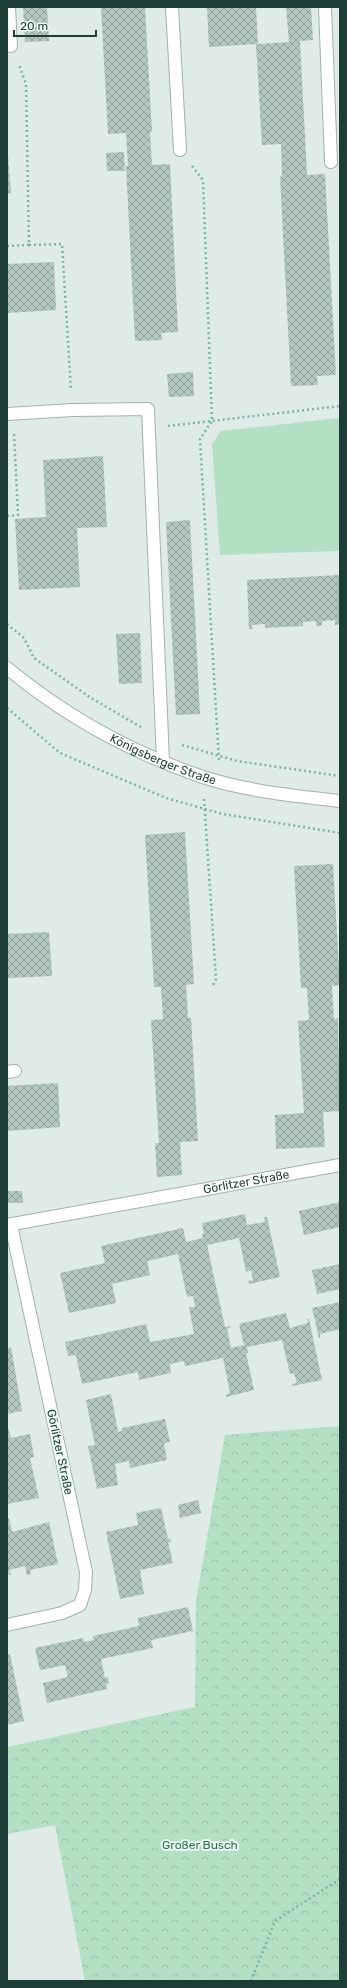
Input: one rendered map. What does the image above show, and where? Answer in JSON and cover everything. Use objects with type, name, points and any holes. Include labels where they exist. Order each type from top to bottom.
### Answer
[{"type":"street","points":[[8,7],[11,46]]},
{"type":"street","points":[[172,7],[180,150]]},
{"type":"street","points":[[325,7],[331,162]]},
{"type":"street","points":[[10,414],[73,410],[148,409],[162,761]]},
{"type":"street","name":"Königsberger Straße","points":[[7,668],[43,695],[85,723],[162,761],[203,777],[220,781],[299,796],[340,801]]},
{"type":"street","name":"Görlitzer Straße","points":[[7,1625],[62,1613],[80,1605],[85,1590],[86,1572],[9,1225],[340,1165]]},
{"type":"path","points":[[11,46],[26,84],[29,245]]},
{"type":"path","points":[[180,150],[203,180],[212,421],[200,439],[220,781]]},
{"type":"path","points":[[7,246],[62,244],[73,410]]},
{"type":"path","points":[[148,409],[169,426],[340,406]]},
{"type":"path","points":[[7,516],[18,515],[10,414]]},
{"type":"path","points":[[7,708],[60,753],[166,798],[223,814],[340,833]]},
{"type":"path","points":[[203,777],[216,979],[212,987]]},
{"type":"path","points":[[251,1981],[275,1921],[340,1878]]},
{"type":"green space","points":[[340,418],[340,551],[220,555],[212,444],[221,431]]},
{"type":"green space","name":"Großer Busch","points":[[340,1426],[340,1981],[85,1981],[55,1825],[7,1834],[7,1747],[195,1707],[196,1601],[225,1435]]},
{"type":"building","points":[[23,7],[47,7],[49,41],[25,42]]},
{"type":"building","points":[[101,7],[145,7],[152,132],[150,132],[152,165],[170,164],[178,332],[161,333],[162,340],[135,341],[126,166],[128,166],[126,133],[108,134]]},
{"type":"building","points":[[207,7],[256,7],[258,44],[289,42],[286,7],[311,7],[313,40],[300,41],[307,175],[325,174],[336,375],[317,376],[318,385],[291,386],[280,177],[282,176],[281,144],[262,145],[256,44],[209,47]]},
{"type":"building","points":[[7,143],[11,193],[7,194]]},
{"type":"building","points":[[124,152],[125,171],[107,171],[106,153]]},
{"type":"building","points":[[54,262],[56,310],[7,313],[7,264]]},
{"type":"building","points":[[193,372],[194,396],[169,397],[167,374]]},
{"type":"building","points":[[103,456],[107,527],[77,528],[80,587],[19,590],[15,519],[46,517],[43,460]]},
{"type":"building","points":[[190,520],[200,714],[176,715],[166,522]]},
{"type":"building","points":[[340,575],[340,624],[335,625],[335,620],[322,621],[322,625],[316,626],[316,621],[303,622],[303,626],[265,628],[265,624],[252,625],[252,629],[249,629],[247,580]]},
{"type":"building","points":[[140,633],[142,683],[119,684],[116,634]]},
{"type":"building","points":[[185,832],[194,984],[186,985],[188,1018],[191,1018],[198,1141],[180,1142],[182,1175],[157,1177],[155,1143],[159,1143],[151,1020],[163,1019],[161,987],[154,987],[145,835]]},
{"type":"building","points":[[333,864],[340,985],[332,986],[334,1019],[338,1018],[340,1111],[323,1112],[325,1147],[276,1149],[275,1115],[304,1113],[298,1021],[309,1020],[307,988],[301,988],[294,866]]},
{"type":"building","points":[[49,932],[52,976],[7,978],[7,934]]},
{"type":"building","points":[[58,1083],[60,1127],[7,1131],[7,1086]]},
{"type":"building","points":[[7,1191],[22,1191],[23,1203],[7,1203]]},
{"type":"building","points":[[340,1202],[340,1227],[304,1235],[299,1211]]},
{"type":"building","points":[[245,1214],[247,1225],[265,1222],[264,1217],[267,1217],[280,1277],[249,1284],[248,1281],[253,1280],[251,1270],[246,1272],[239,1238],[207,1245],[225,1327],[230,1326],[230,1328],[227,1329],[231,1348],[244,1345],[239,1324],[286,1313],[290,1328],[308,1323],[307,1319],[309,1319],[322,1380],[292,1386],[292,1384],[297,1383],[294,1373],[290,1374],[282,1340],[247,1347],[248,1353],[246,1353],[254,1390],[226,1397],[226,1395],[230,1393],[223,1358],[185,1366],[184,1361],[170,1364],[171,1373],[139,1380],[138,1372],[82,1384],[76,1355],[68,1356],[65,1342],[146,1324],[150,1342],[194,1334],[189,1307],[195,1307],[193,1296],[187,1297],[178,1254],[147,1261],[150,1275],[112,1284],[116,1303],[69,1313],[60,1273],[105,1263],[101,1246],[183,1228],[186,1242],[203,1238],[202,1234],[204,1234],[202,1223]]},
{"type":"building","points":[[340,1264],[340,1289],[317,1294],[312,1270]]},
{"type":"building","points":[[340,1302],[340,1329],[320,1334],[319,1338],[312,1308]]},
{"type":"building","points":[[11,1347],[22,1411],[7,1414],[7,1348]]},
{"type":"building","points":[[111,1394],[118,1432],[122,1431],[122,1428],[165,1419],[170,1442],[164,1443],[167,1460],[130,1468],[129,1461],[115,1464],[118,1485],[97,1489],[88,1446],[95,1445],[86,1400]]},
{"type":"building","points":[[7,1424],[11,1438],[30,1434],[34,1457],[30,1458],[39,1498],[7,1504]]},
{"type":"building","points":[[198,1500],[201,1513],[180,1518],[178,1505]]},
{"type":"building","points":[[161,1508],[168,1539],[170,1538],[171,1542],[168,1542],[173,1563],[140,1570],[144,1594],[120,1599],[106,1532],[138,1525],[136,1513]]},
{"type":"building","points":[[7,1518],[9,1518],[12,1532],[49,1522],[58,1564],[30,1570],[31,1574],[27,1575],[25,1566],[9,1570],[11,1575],[9,1575],[7,1568]]},
{"type":"building","points":[[188,1607],[193,1631],[151,1640],[153,1648],[101,1659],[105,1678],[108,1677],[109,1683],[106,1684],[107,1689],[47,1703],[43,1683],[68,1677],[65,1665],[40,1670],[35,1648],[83,1638],[84,1642],[94,1640],[93,1636],[139,1626],[138,1618]]},
{"type":"building","points":[[10,1654],[24,1721],[7,1725],[7,1655]]}]
